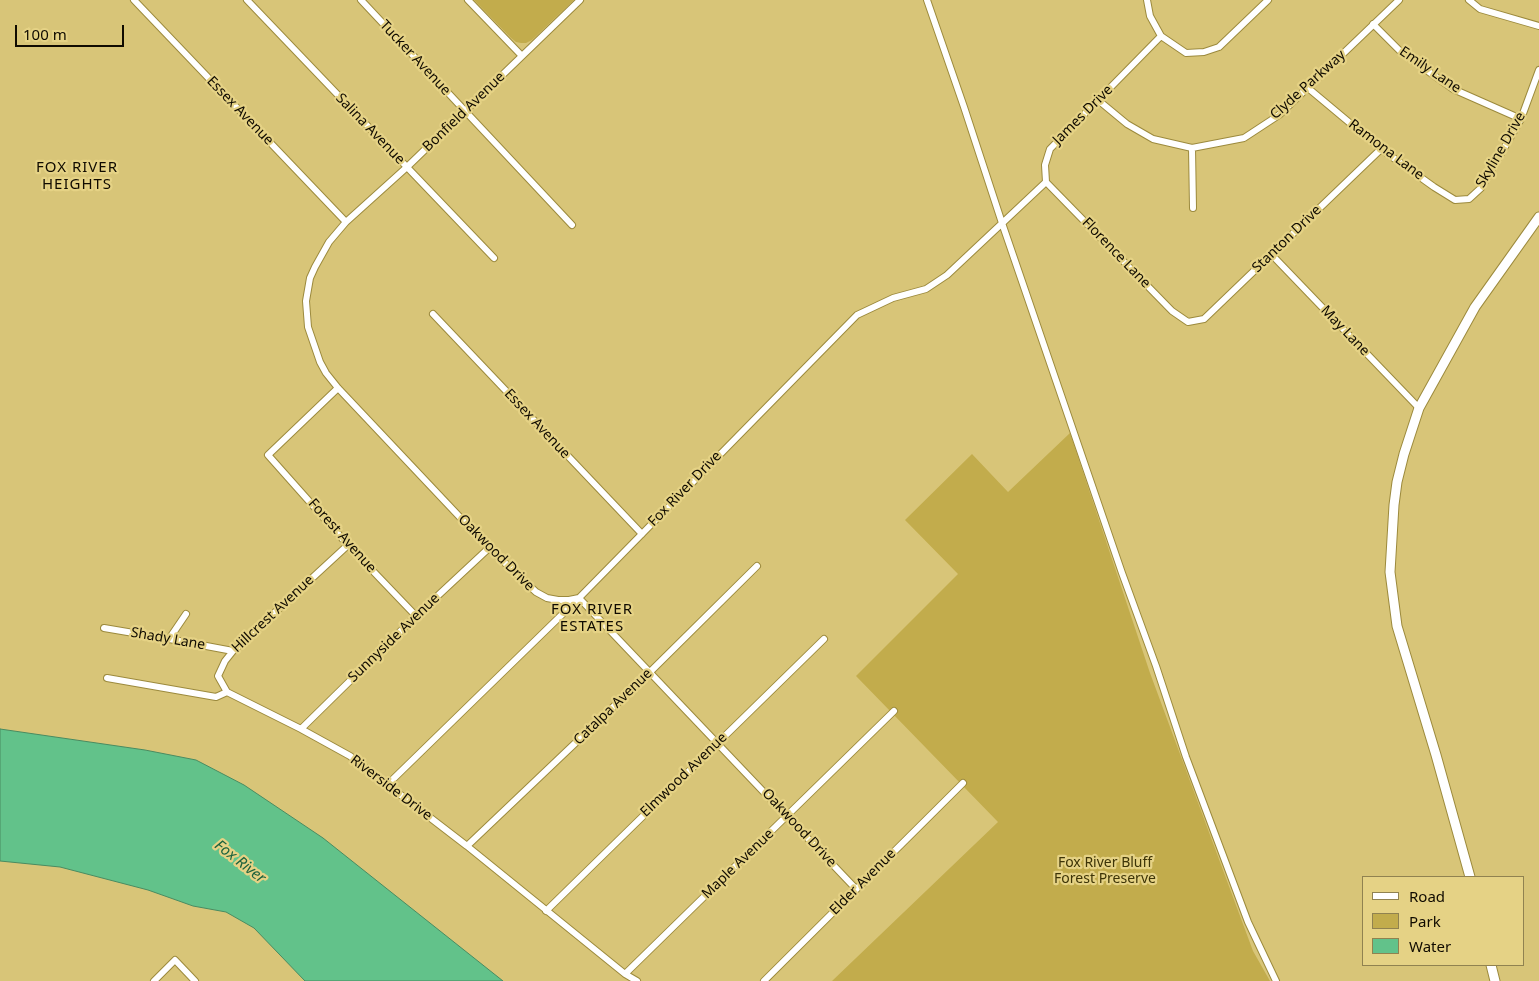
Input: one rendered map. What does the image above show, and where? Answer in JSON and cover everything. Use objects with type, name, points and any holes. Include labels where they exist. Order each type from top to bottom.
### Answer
[{"type":"main road","points":[[1470,876],[1397,626],[1390,572],[1392,526],[1397,482],[1418,408],[1475,307],[1539,217]]},
{"type":"main road","points":[[1491,966],[1495,981]]},
{"type":"street","name":"Essex Avenue","points":[[134,0],[346,222]]},
{"type":"street","name":"Salina Avenue","points":[[247,0],[494,258]]},
{"type":"street","name":"Tucker Avenue","points":[[361,0],[572,225]]},
{"type":"street","points":[[468,0],[522,56]]},
{"type":"street","name":"Bonfield Avenue","points":[[346,222],[407,167],[580,0]]},
{"type":"street","points":[[927,0],[1186,757],[1248,922],[1276,981]]},
{"type":"street","points":[[1147,0],[1150,16],[1161,36],[1186,53],[1204,52],[1219,47],[1268,0]]},
{"type":"street","name":"Clyde Parkway","points":[[1098,100],[1126,124],[1153,139],[1192,148],[1244,138],[1278,115],[1399,0]]},
{"type":"street","points":[[1469,0],[1480,9],[1539,26]]},
{"type":"street","name":"Emily Lane","points":[[1373,24],[1401,52],[1453,88],[1521,119]]},
{"type":"street","name":"James Drive","points":[[1046,182],[1045,165],[1050,149],[1161,36]]},
{"type":"street","name":"Skyline Drive","points":[[1469,199],[1481,188],[1521,119],[1539,70]]},
{"type":"street","name":"Ramona Lane","points":[[1308,88],[1382,149],[1434,187],[1455,200],[1469,199]]},
{"type":"street","points":[[1192,148],[1193,208]]},
{"type":"street","name":"Stanton Drive","points":[[1188,322],[1204,319],[1382,149]]},
{"type":"street","points":[[1002,223],[1046,182]]},
{"type":"street","name":"Florence Lane","points":[[1046,182],[1172,311],[1188,322]]},
{"type":"street","name":"Oakwood Drive","points":[[346,222],[329,242],[315,267],[310,278],[306,301],[308,327],[326,373],[489,548],[536,592],[547,598],[558,600],[579,598],[856,889]]},
{"type":"street","name":"Fox River Drive","points":[[387,784],[579,598],[857,315],[892,298],[926,289],[947,275],[1002,223]]},
{"type":"street","name":"May Lane","points":[[1271,254],[1418,408]]},
{"type":"street","name":"Essex Avenue","points":[[433,314],[642,534]]},
{"type":"street","name":"Forest Avenue","points":[[338,388],[268,455],[348,545],[416,616]]},
{"type":"street","name":"Hillcrest Avenue","points":[[227,692],[218,676],[225,661],[233,651],[348,545]]},
{"type":"street","name":"Sunnyside Avenue","points":[[301,729],[416,616],[489,548]]},
{"type":"street","name":"Catalpa Avenue","points":[[467,846],[650,672],[757,566]]},
{"type":"street","points":[[168,639],[186,614]]},
{"type":"street","name":"Shady Lane","points":[[104,628],[233,651]]},
{"type":"street","name":"Elmwood Avenue","points":[[546,911],[824,639]]},
{"type":"street","points":[[107,678],[216,696],[227,692]]},
{"type":"street","name":"Riverside Drive","points":[[227,692],[350,756],[467,846],[625,974],[637,981]]},
{"type":"street","name":"Maple Avenue","points":[[625,974],[894,710]]},
{"type":"street","name":"Elder Avenue","points":[[764,981],[962,783]]},
{"type":"street","points":[[154,981],[175,960],[195,981]]},
{"type":"green space","points":[[474,0],[574,0],[532,40],[521,43],[511,38]]},
{"type":"green space","name":"Fox River Bluff Forest Preserve","points":[[1070,433],[1150,673],[1253,951],[1270,981],[832,981],[998,822],[856,676],[958,574],[905,520],[972,454],[1008,492]]},
{"type":"water","name":"Fox River","points":[[0,729],[145,750],[196,760],[244,785],[323,838],[503,981],[305,981],[254,928],[226,912],[193,906],[148,890],[60,867],[0,861]]},
{"type":"district","name":"FOX RIVER HEIGHTS","points":[[77,176]]},
{"type":"district","name":"FOX RIVER ESTATES","points":[[592,618]]}]
